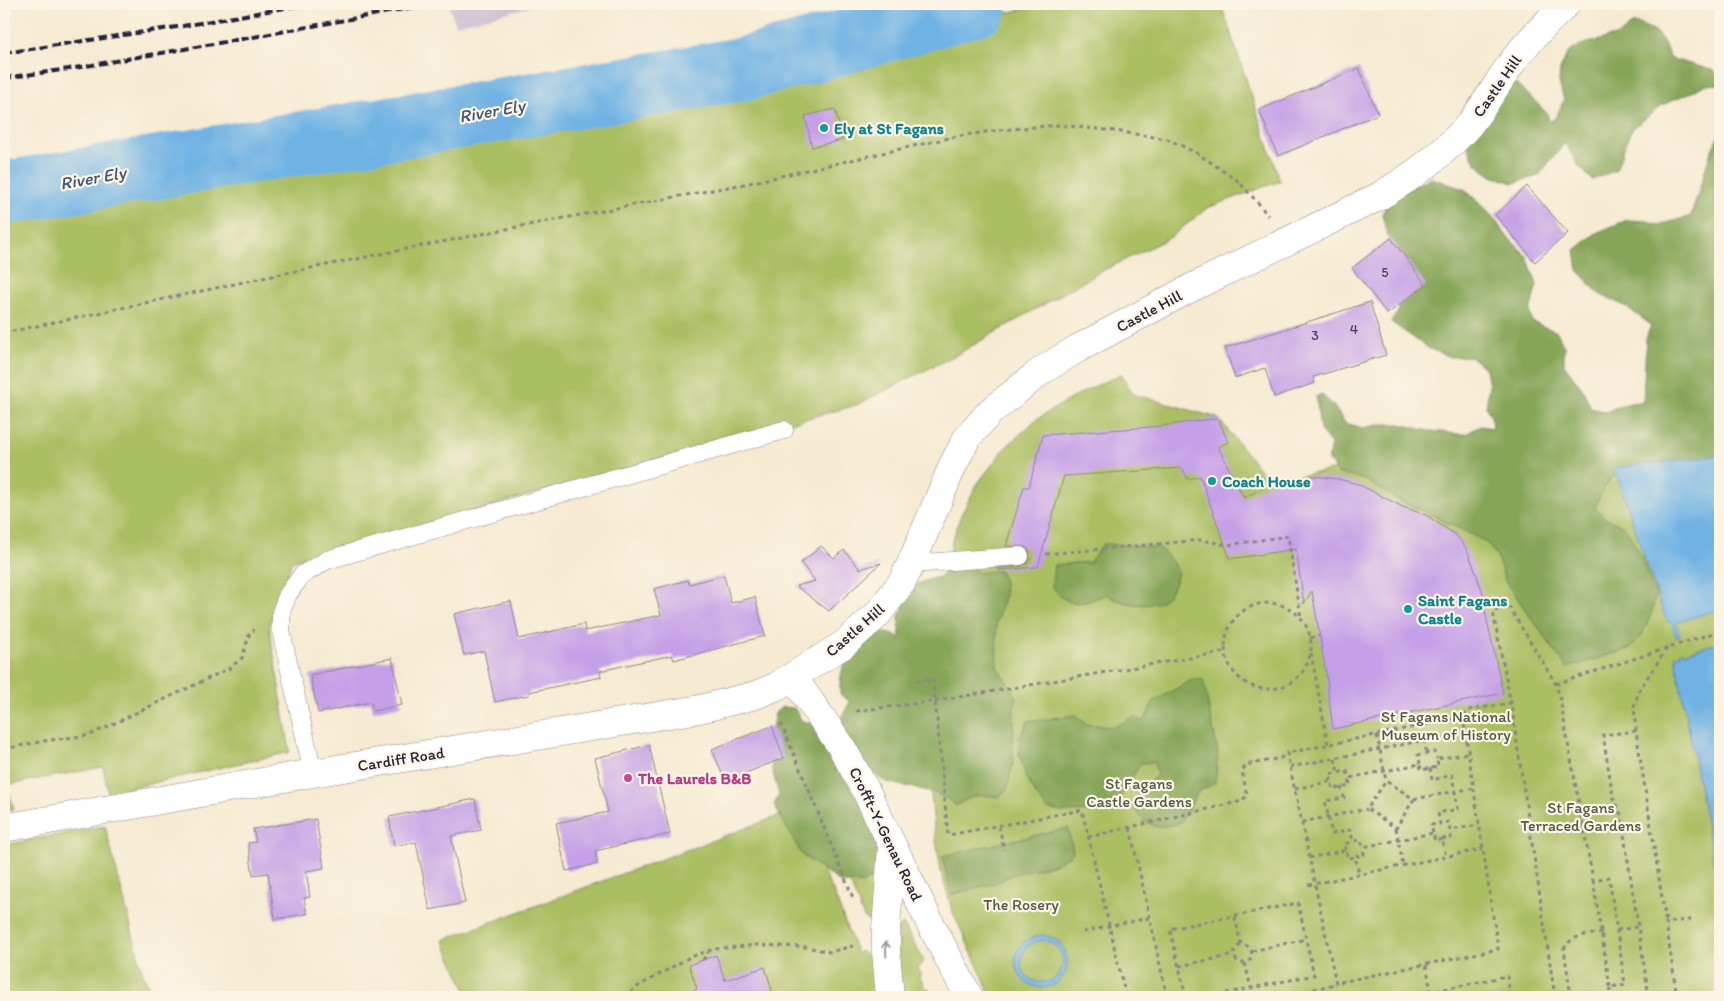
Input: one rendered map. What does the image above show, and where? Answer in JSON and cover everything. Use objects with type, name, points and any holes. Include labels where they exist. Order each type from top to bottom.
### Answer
[{"type":"street","name":"Castle Hill","points":[[794,677],[843,645],[877,615],[902,582],[953,465],[967,438],[990,412],[1041,371],[1077,349],[1191,288],[1378,197],[1407,180],[1434,159],[1470,124],[1533,36],[1566,4]]},
{"type":"street","name":"Cardiff Road","points":[[4,828],[313,773],[700,709],[756,695],[794,677]]},
{"type":"street","name":"Crofft-Y-Genau Road","points":[[794,677],[841,746],[866,791],[930,923],[969,997]]},
{"type":"street","points":[[890,997],[886,929],[892,846]]},
{"type":"lane","points":[[313,773],[284,650],[281,622],[281,612],[288,594],[302,575],[327,560],[784,430]]},
{"type":"lane","points":[[911,564],[1020,556]]},
{"type":"path","points":[[4,333],[512,228],[749,183],[958,136],[1059,125],[1115,130],[1167,139],[1197,153],[1238,181],[1259,204],[1286,243]]},
{"type":"path","points":[[1020,556],[1202,540],[1227,545],[1288,536],[1301,618],[1310,638],[1328,745]]},
{"type":"path","points":[[1301,618],[1292,610],[1272,603],[1256,605],[1246,609],[1237,616],[1226,635],[1226,652],[1231,667],[1240,678],[1250,685],[1269,689],[1279,688],[1296,679],[1303,671],[1311,652]]},
{"type":"path","points":[[1555,997],[1511,702],[1493,612],[1508,605],[1556,684],[1560,699],[1612,997]]},
{"type":"path","points":[[4,748],[90,735],[230,668],[242,658],[250,632],[260,626],[281,622]]},
{"type":"path","points":[[1556,684],[1720,631]]},
{"type":"path","points":[[1310,638],[1319,636]]},
{"type":"path","points":[[1669,646],[1639,690],[1634,707],[1636,731],[1677,997]]},
{"type":"path","points":[[855,711],[935,701],[1226,652]]},
{"type":"path","points":[[917,681],[933,679],[948,835],[1082,810],[1126,997]]},
{"type":"path","points":[[1088,837],[1242,801],[1247,795],[1242,771],[1246,765],[1281,758],[1287,753],[1463,716],[1468,710],[1511,702]]},
{"type":"path","points":[[1276,997],[1498,949],[1463,716]]},
{"type":"path","points":[[781,723],[857,907]]},
{"type":"path","points":[[1636,731],[1603,735],[1613,797],[1621,815],[1649,997]]},
{"type":"path","points":[[1290,767],[1465,732]]},
{"type":"path","points":[[1302,822],[1367,809],[1386,782],[1377,735]]},
{"type":"path","points":[[1424,740],[1427,754]]},
{"type":"path","points":[[1435,752],[1437,759],[1438,766],[1421,770],[1418,756],[1435,752]]},
{"type":"path","points":[[1287,753],[1336,983]]},
{"type":"path","points":[[1437,759],[1468,753]]},
{"type":"path","points":[[1336,759],[1338,772]]},
{"type":"path","points":[[1349,778],[1420,764]]},
{"type":"path","points":[[1430,768],[1432,780],[1452,776],[1458,809],[1438,813],[1440,824]]},
{"type":"path","points":[[1347,771],[1349,778],[1350,786],[1333,789],[1330,774],[1347,771]]},
{"type":"path","points":[[1295,788],[1331,781]]},
{"type":"path","points":[[1386,782],[1414,800],[1474,788]]},
{"type":"path","points":[[1341,787],[1344,798],[1325,801],[1328,817],[1332,834],[1350,830],[1353,841]]},
{"type":"path","points":[[1403,865],[1396,828],[1414,800]]},
{"type":"path","points":[[1367,809],[1396,828]]},
{"type":"path","points":[[1448,822],[1450,830],[1451,838],[1435,841],[1431,825],[1448,822]]},
{"type":"path","points":[[1450,830],[1479,825]]},
{"type":"path","points":[[999,826],[1004,850]]},
{"type":"path","points":[[1130,828],[1167,997]]},
{"type":"path","points":[[1362,847],[1433,834]]},
{"type":"path","points":[[1442,839],[1446,856]]},
{"type":"path","points":[[1361,840],[1362,847],[1364,855],[1348,858],[1344,844],[1361,840]]},
{"type":"path","points":[[1308,885],[1483,849]]},
{"type":"path","points":[[1309,858],[1346,850]]},
{"type":"path","points":[[1355,856],[1359,874]]},
{"type":"path","points":[[1593,880],[1609,878],[1626,985],[1610,987]]},
{"type":"path","points":[[1186,997],[1170,929],[1298,903],[1314,975],[1208,997]]},
{"type":"path","points":[[1083,932],[1151,917]]},
{"type":"path","points":[[1235,917],[1241,945]]},
{"type":"path","points":[[1666,923],[1694,918]]},
{"type":"path","points":[[1617,930],[1637,927]]},
{"type":"path","points":[[1571,997],[1564,949],[1568,942],[1575,937],[1602,933]]},
{"type":"path","points":[[1252,951],[1306,940]]},
{"type":"path","points":[[624,997],[637,987],[690,957],[714,948],[758,945],[806,948],[830,952],[854,946]]},
{"type":"path","points":[[1245,963],[1236,960],[1234,949],[1241,945],[1248,946],[1252,951]]},
{"type":"path","points":[[703,960],[708,951]]},
{"type":"path","points":[[1245,963],[1250,960],[1252,951]]},
{"type":"path","points":[[1179,966],[1234,955]]},
{"type":"path","points":[[1245,963],[1250,988]]},
{"type":"path","points":[[1426,965],[1432,991]]},
{"type":"path","points":[[1405,997],[1507,976],[1510,997]]},
{"type":"shaded area","points":[[448,4],[541,4],[456,25]]},
{"type":"green space","points":[[1045,4],[1221,4],[1280,181],[1207,208],[1171,237],[1100,272],[956,355],[856,405],[292,561],[269,625],[290,752],[108,793],[103,767],[7,785],[14,809],[4,810],[4,208],[549,133],[756,92],[827,74],[865,54],[985,28],[1006,13]]},
{"type":"green space","points":[[1634,23],[1658,34],[1665,44],[1669,58],[1715,71],[1720,78],[1720,84],[1704,85],[1662,105],[1631,130],[1616,170],[1592,180],[1579,167],[1565,143],[1538,176],[1513,183],[1492,176],[1475,163],[1464,137],[1506,86],[1517,84],[1546,112],[1550,122],[1556,117],[1564,100],[1559,82],[1560,70],[1567,54],[1580,45],[1619,35]]},
{"type":"green space","points":[[1720,133],[1720,470],[1633,471],[1612,477],[1600,495],[1595,507],[1606,519],[1624,526],[1640,553],[1656,596],[1650,617],[1641,637],[1629,649],[1567,668],[1505,581],[1497,556],[1486,542],[1398,500],[1366,480],[1339,474],[1328,459],[1331,444],[1320,430],[1316,397],[1321,394],[1333,405],[1345,423],[1363,428],[1384,424],[1401,424],[1424,430],[1466,434],[1480,426],[1493,428],[1492,419],[1486,407],[1489,385],[1486,369],[1470,356],[1450,357],[1428,348],[1391,322],[1399,310],[1394,260],[1382,214],[1392,195],[1432,178],[1466,190],[1527,256],[1537,285],[1530,311],[1532,322],[1557,332],[1564,346],[1564,364],[1583,390],[1591,408],[1606,412],[1624,405],[1643,402],[1646,339],[1651,325],[1625,306],[1599,294],[1578,270],[1575,250],[1596,233],[1627,220],[1647,221],[1660,225],[1691,216],[1710,154]]},
{"type":"green space","name":"St Fagans National Museum of History","points":[[1121,374],[1133,394],[1218,418],[1269,481],[1706,405],[1720,383],[1720,997],[992,997],[952,910],[941,872],[934,827],[922,700],[947,580],[952,541],[961,515],[978,483],[1005,448],[1037,419],[1077,395]]},
{"type":"green space","points":[[1103,544],[1160,548],[1173,563],[1178,573],[1168,595],[1157,603],[1142,605],[1126,603],[1107,594],[1077,603],[1064,599],[1052,586],[1054,565],[1090,562]]},
{"type":"green space","points":[[970,566],[978,573],[1000,570],[1004,582],[1005,595],[996,622],[997,667],[1017,698],[1014,707],[1013,763],[1007,789],[999,797],[976,796],[956,806],[949,800],[932,792],[884,781],[862,763],[838,764],[835,770],[844,770],[881,832],[877,875],[863,883],[841,883],[802,855],[774,805],[779,795],[772,769],[773,722],[775,713],[782,707],[794,708],[802,721],[810,723],[839,722],[850,702],[840,694],[842,672],[845,663],[854,651],[878,632],[900,638],[899,616],[903,609],[904,595],[916,585],[940,577],[947,568]]},
{"type":"green space","points":[[1195,678],[1203,680],[1218,753],[1215,783],[1199,791],[1181,821],[1174,825],[1157,827],[1144,821],[1132,806],[1141,789],[1157,775],[1154,762],[1141,763],[1119,799],[1095,811],[1061,812],[1047,809],[1036,795],[1026,777],[1019,753],[1020,738],[1028,721],[1075,715],[1086,724],[1114,727],[1135,716],[1141,722],[1147,716],[1153,702]]},
{"type":"green space","points":[[792,811],[833,891],[857,954],[859,951],[870,958],[876,970],[880,997],[469,997],[443,940]]},
{"type":"green space","points":[[105,826],[142,970],[152,997],[4,997],[4,845]]},
{"type":"green space","points":[[1068,828],[1073,852],[1068,857],[1052,865],[1014,874],[997,882],[951,895],[942,856]]},
{"type":"green space","points":[[877,875],[878,910],[868,921],[864,918],[850,883],[863,883]]},
{"type":"green space","points":[[903,924],[924,961],[918,968],[921,974],[919,975],[926,989],[928,988],[932,993],[941,994],[943,997],[900,997],[898,927]]},
{"type":"water","points":[[1720,455],[1720,609],[1676,623],[1680,635],[1676,637],[1672,624],[1666,620],[1614,468]]},
{"type":"water","points":[[1720,642],[1720,898],[1675,656],[1681,654],[1680,652],[1684,650],[1685,653]]},
{"type":"water","points":[[1044,935],[1057,941],[1065,950],[1067,960],[1066,970],[1061,979],[1053,985],[1043,988],[1031,985],[1024,980],[1019,974],[1016,961],[1016,955],[1021,945],[1037,936]],"holes":[[[1043,940],[1060,951],[1063,960],[1062,966],[1054,979],[1038,982],[1030,979],[1025,973],[1022,957],[1025,949],[1032,943]]]},
{"type":"building","points":[[1359,68],[1378,114],[1278,156],[1259,110]]},
{"type":"building","name":"Ely at St Fagans","points":[[835,109],[843,140],[812,147],[805,116]]},
{"type":"building","points":[[1527,186],[1568,233],[1535,262],[1495,215]]},
{"type":"building","points":[[1391,238],[1426,285],[1387,314],[1352,268]]},
{"type":"building","points":[[1370,302],[1386,355],[1313,377],[1315,383],[1274,397],[1265,368],[1235,378],[1225,348]]},
{"type":"building","points":[[1218,418],[1228,442],[1218,447],[1244,498],[1268,485],[1289,479],[1315,476],[1338,479],[1358,484],[1403,507],[1426,515],[1457,536],[1466,548],[1484,596],[1482,597],[1503,693],[1333,729],[1328,686],[1312,591],[1304,604],[1296,549],[1230,559],[1200,476],[1188,479],[1182,468],[1064,476],[1038,567],[998,570],[999,568],[1021,566],[1030,560],[1029,550],[1025,547],[1006,546],[1024,487],[1029,487],[1043,435],[1163,426]]},
{"type":"building","points":[[821,546],[834,558],[844,550],[860,569],[881,563],[829,611],[796,586],[815,581],[801,563]]},
{"type":"building","points":[[724,575],[731,603],[755,597],[765,636],[674,660],[672,655],[600,671],[601,677],[529,692],[529,695],[495,702],[484,651],[464,655],[454,614],[511,601],[519,639],[584,624],[585,631],[661,615],[654,589],[688,580],[689,584]]},
{"type":"building","points":[[392,658],[402,705],[373,711],[371,702],[318,713],[310,675]]},
{"type":"building","points":[[772,726],[784,758],[725,781],[712,749]]},
{"type":"building","points":[[649,745],[670,834],[595,851],[597,864],[566,871],[556,823],[608,812],[595,758]]},
{"type":"building","points":[[475,799],[481,830],[451,836],[465,903],[430,910],[416,842],[394,846],[389,817]]},
{"type":"building","points":[[316,819],[324,868],[306,871],[310,897],[304,898],[307,914],[275,919],[268,873],[253,875],[248,843],[256,842],[253,829]]},
{"type":"building","points":[[716,955],[725,980],[765,967],[774,997],[690,997],[689,992],[697,989],[689,965]]},
{"type":"waterway","name":"River Ely","points":[[4,193],[743,69],[976,4]]},
{"type":"railway","points":[[4,53],[183,26],[307,4]]},
{"type":"railway","points":[[4,78],[69,69],[431,4]]},
{"type":"place","name":"Ely at St Fagans","points":[[824,128]]},
{"type":"place","name":"Coach House","points":[[1212,481]]},
{"type":"place","name":"Saint Fagans Castle","points":[[1408,609]]},
{"type":"place","name":"The Laurels B&B","points":[[628,778]]},
{"type":"park label","name":"St Fagans Castle Gardens","points":[[1139,792]]},
{"type":"park label","name":"St Fagans Terraced Gardens","points":[[1581,816]]},
{"type":"park label","name":"The Rosery","points":[[1021,904]]}]
